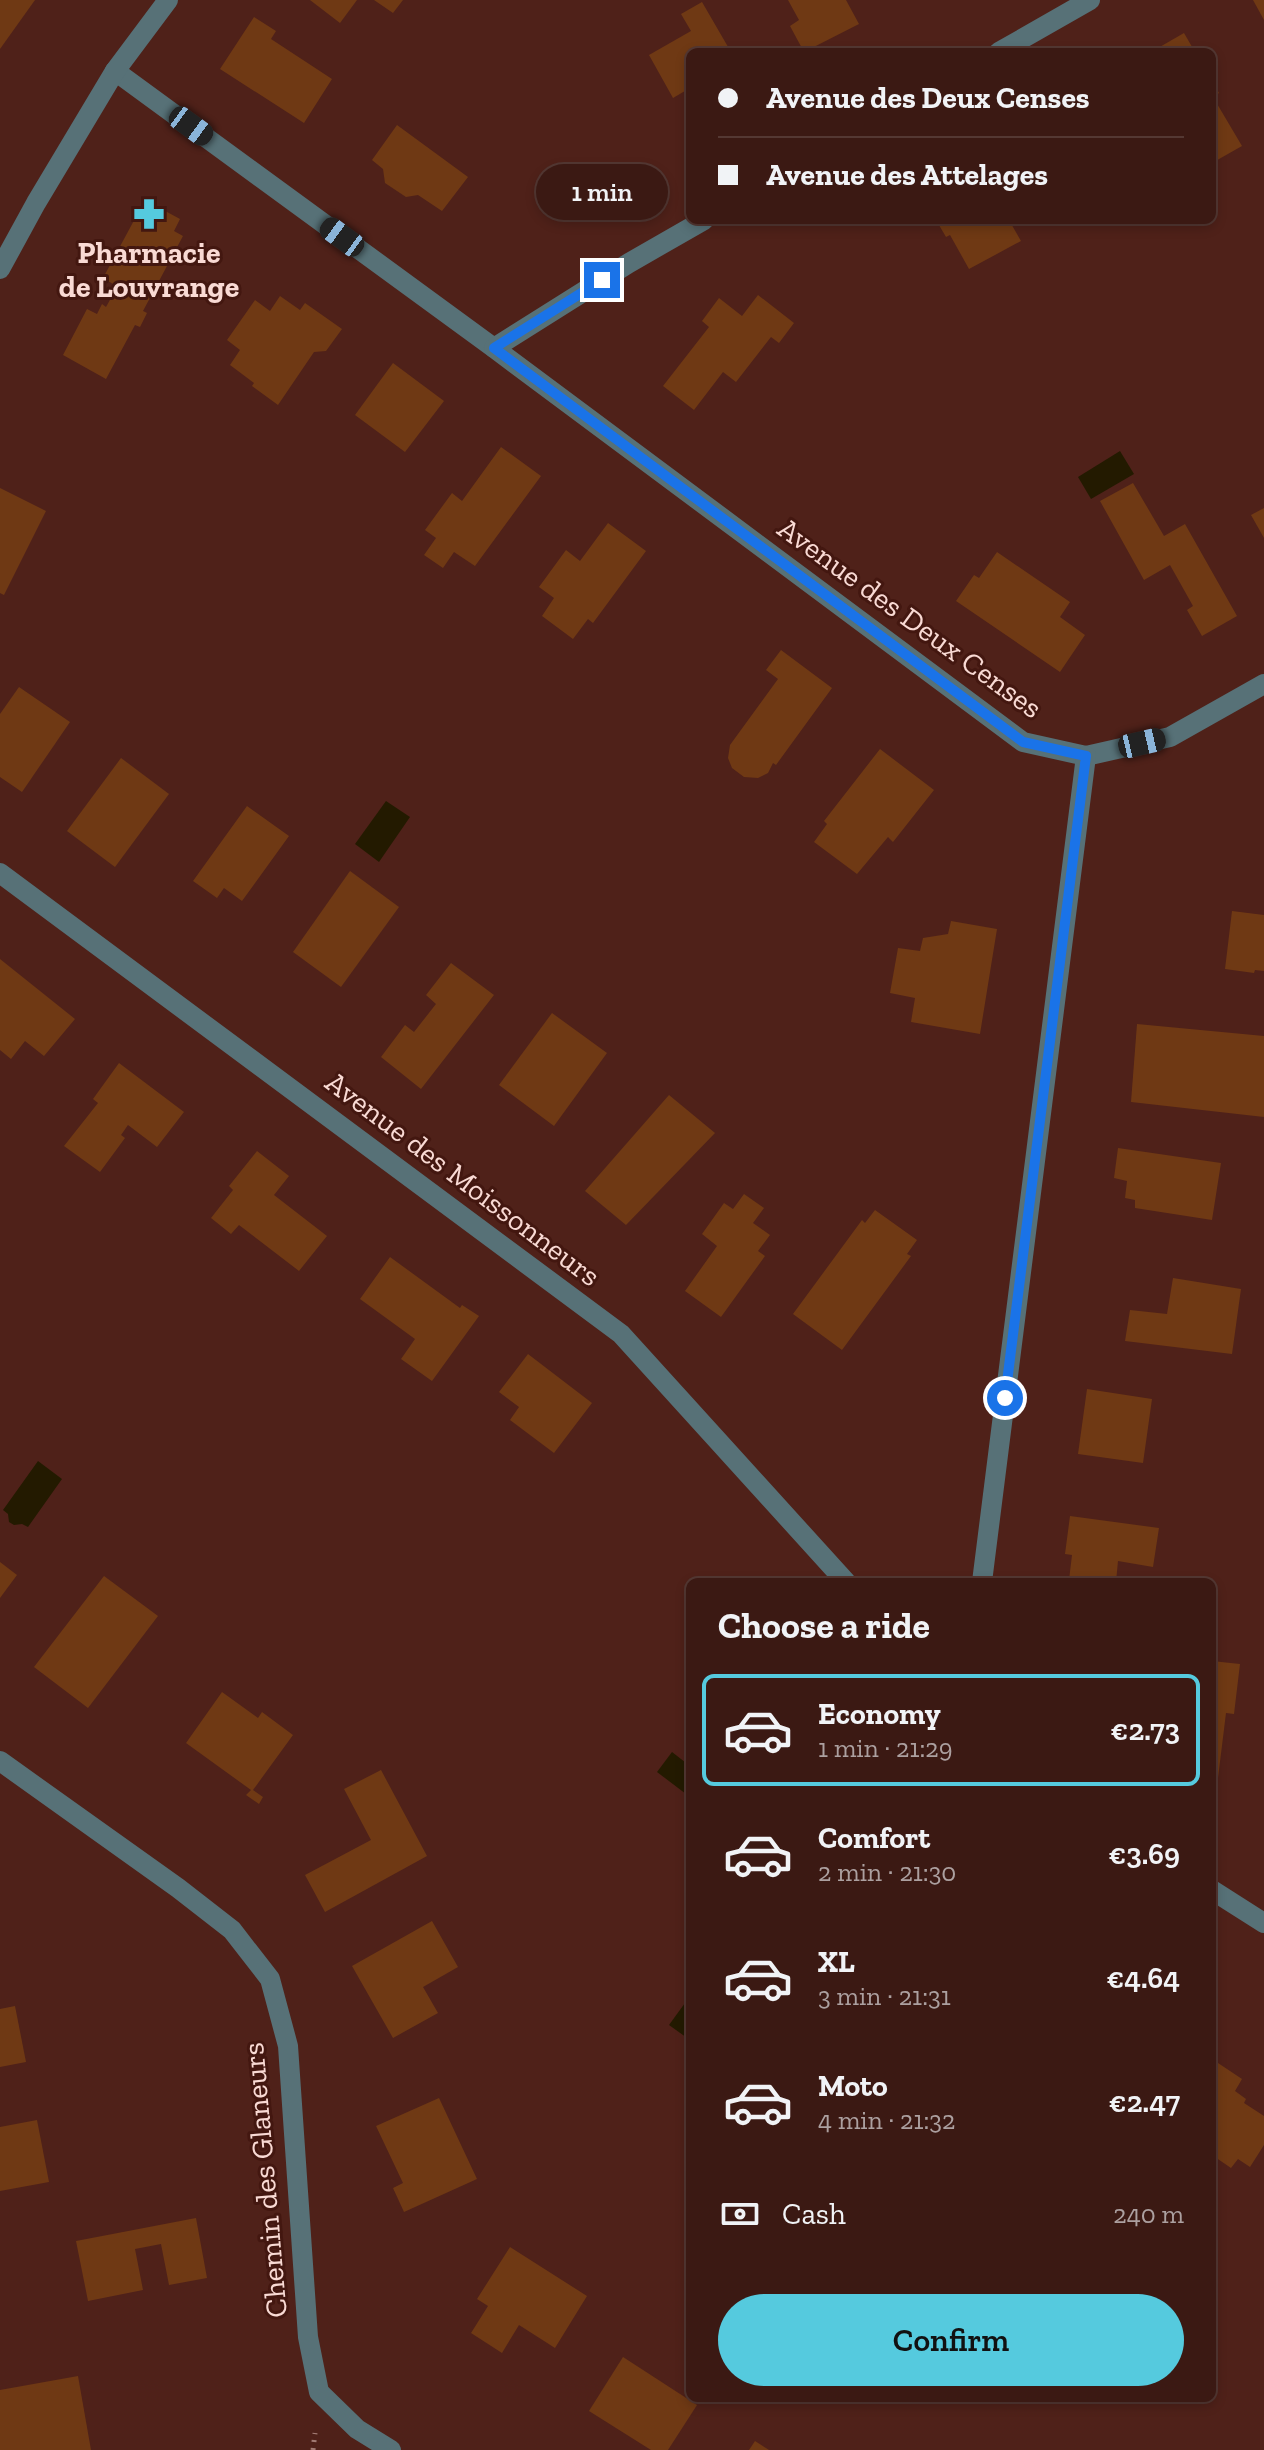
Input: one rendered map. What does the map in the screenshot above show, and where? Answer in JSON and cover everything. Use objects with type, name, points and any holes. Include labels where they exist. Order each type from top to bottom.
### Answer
[{"type":"street","points":[[0,269],[115,71],[168,0]]},
{"type":"street","points":[[1006,48],[1090,0]]},
{"type":"street","name":"Avenue des Deux Censes","points":[[115,71],[494,348],[1023,742],[1086,756]]},
{"type":"street","points":[[494,348],[697,224]]},
{"type":"street","points":[[983,1578],[1086,756],[1170,737],[1264,684]]},
{"type":"street","name":"Avenue des Moissonneurs","points":[[0,873],[621,1334],[842,1578]]},
{"type":"street","name":"Chemin des Glaneurs","points":[[0,1761],[232,1930],[270,1979],[288,2046],[308,2337],[319,2392],[357,2429],[391,2450]]},
{"type":"street","points":[[1216,1893],[1264,1923]]},
{"type":"shaded area","points":[[1120,451],[1134,474],[1091,499],[1078,477]]},
{"type":"shaded area","points":[[386,801],[410,817],[379,862],[355,844]]},
{"type":"shaded area","points":[[38,1461],[62,1479],[28,1527],[14,1525],[3,1510]]},
{"type":"shaded area","points":[[672,1752],[686,1763],[686,1794],[657,1772]]},
{"type":"shaded area","points":[[685,2003],[686,2037],[669,2025]]},
{"type":"building","points":[[0,0],[35,0],[0,49]]},
{"type":"building","points":[[310,0],[357,0],[340,23]]},
{"type":"building","points":[[374,0],[403,0],[393,13]]},
{"type":"building","points":[[788,0],[846,0],[859,24],[812,48],[802,48],[790,26],[799,20]]},
{"type":"building","points":[[1253,0],[1264,0],[1264,20]]},
{"type":"building","points":[[702,2],[729,48],[686,48],[686,90],[673,98],[649,55],[691,31],[681,14]]},
{"type":"building","points":[[254,17],[276,31],[271,39],[332,79],[304,123],[220,69]]},
{"type":"building","points":[[1184,33],[1193,48],[1158,48]]},
{"type":"building","points":[[1216,102],[1242,146],[1216,161]]},
{"type":"building","points":[[397,125],[468,177],[442,211],[418,195],[406,197],[385,183],[383,169],[372,160]]},
{"type":"building","points":[[145,200],[180,219],[174,231],[183,236],[143,311],[147,313],[140,327],[135,325],[106,379],[63,355],[87,309],[97,314],[102,304],[106,307],[111,298],[106,295],[113,284],[103,278]]},
{"type":"building","points":[[938,224],[1011,224],[1021,241],[969,269],[950,235],[946,237]]},
{"type":"building","points":[[758,295],[794,323],[779,343],[771,337],[736,382],[723,372],[694,410],[663,386],[709,327],[702,321],[719,298],[742,316]]},
{"type":"building","points":[[280,296],[300,310],[305,303],[342,329],[326,351],[314,352],[278,405],[230,365],[240,350],[227,340],[255,300],[270,311]]},
{"type":"building","points":[[393,363],[444,401],[405,452],[355,415]]},
{"type":"building","points":[[501,447],[541,476],[475,566],[454,552],[443,568],[424,555],[436,538],[425,530],[452,493],[462,501]]},
{"type":"building","points":[[1133,483],[1164,536],[1185,524],[1237,616],[1202,636],[1187,610],[1193,606],[1170,565],[1144,580],[1100,501]]},
{"type":"building","points":[[0,488],[46,511],[4,595],[0,593]]},
{"type":"building","points":[[1264,508],[1264,538],[1251,515]]},
{"type":"building","points":[[608,523],[646,551],[593,623],[588,619],[573,639],[542,616],[554,598],[539,587],[566,550],[580,561]]},
{"type":"building","points":[[997,552],[1070,602],[1060,617],[1085,635],[1060,672],[956,601],[974,575],[979,578]]},
{"type":"building","points":[[781,650],[832,688],[776,765],[773,763],[768,773],[758,778],[744,777],[732,768],[728,758],[730,745],[778,679],[766,670]]},
{"type":"building","points":[[19,687],[70,722],[22,792],[0,777],[0,714]]},
{"type":"building","points":[[880,749],[934,790],[893,842],[888,837],[857,874],[814,842],[827,824],[824,821]]},
{"type":"building","points":[[121,758],[169,794],[115,867],[67,831]]},
{"type":"building","points":[[247,806],[289,836],[242,901],[224,888],[217,898],[193,881]]},
{"type":"building","points":[[350,871],[399,907],[341,987],[293,952]]},
{"type":"building","points":[[1232,911],[1264,915],[1264,971],[1255,970],[1254,973],[1225,969]]},
{"type":"building","points":[[951,921],[997,929],[980,1034],[911,1022],[915,998],[890,993],[898,948],[920,951],[923,938],[948,934]]},
{"type":"building","points":[[0,959],[75,1019],[44,1056],[25,1041],[11,1059],[0,1050]]},
{"type":"building","points":[[451,963],[494,995],[421,1089],[381,1057],[405,1025],[414,1032],[436,1004],[426,995]]},
{"type":"building","points":[[552,1013],[607,1053],[554,1126],[499,1085]]},
{"type":"building","points":[[1137,1024],[1264,1036],[1264,1117],[1131,1102]]},
{"type":"building","points":[[119,1063],[184,1112],[157,1147],[128,1125],[121,1135],[125,1138],[100,1172],[64,1146],[98,1103],[93,1099]]},
{"type":"building","points":[[669,1095],[715,1133],[626,1225],[585,1191]]},
{"type":"building","points":[[1118,1148],[1221,1163],[1212,1220],[1135,1208],[1135,1200],[1125,1198],[1127,1181],[1114,1178]]},
{"type":"building","points":[[257,1151],[289,1176],[274,1195],[327,1236],[299,1271],[239,1225],[231,1234],[211,1218],[233,1190],[229,1186]]},
{"type":"building","points":[[744,1194],[764,1208],[753,1223],[770,1235],[758,1251],[765,1256],[721,1317],[685,1291],[717,1246],[702,1234],[724,1203],[733,1209]]},
{"type":"building","points":[[875,1210],[917,1240],[907,1254],[911,1256],[842,1350],[793,1314],[862,1220],[865,1223]]},
{"type":"building","points":[[390,1257],[460,1308],[462,1305],[479,1316],[432,1381],[401,1359],[415,1339],[360,1299]]},
{"type":"building","points":[[1173,1278],[1241,1289],[1232,1354],[1125,1341],[1130,1310],[1167,1314]]},
{"type":"building","points":[[528,1354],[592,1403],[554,1453],[510,1420],[519,1407],[499,1392]]},
{"type":"building","points":[[1087,1389],[1152,1399],[1143,1463],[1078,1454]]},
{"type":"building","points":[[1070,1516],[1159,1528],[1153,1567],[1118,1561],[1116,1578],[1069,1578],[1072,1555],[1065,1554]]},
{"type":"building","points":[[0,1562],[17,1575],[0,1598]]},
{"type":"building","points":[[104,1576],[158,1616],[88,1708],[34,1667]]},
{"type":"building","points":[[1216,1661],[1240,1664],[1234,1714],[1226,1713],[1218,1778]]},
{"type":"building","points":[[222,1692],[258,1718],[262,1712],[293,1735],[253,1790],[263,1797],[259,1804],[246,1795],[251,1790],[186,1743]]},
{"type":"building","points":[[381,1770],[427,1856],[325,1912],[305,1875],[371,1840],[344,1789]]},
{"type":"building","points":[[432,1921],[458,1967],[423,1987],[438,2013],[393,2038],[352,1966]]},
{"type":"building","points":[[15,2006],[26,2062],[0,2067],[0,2009]]},
{"type":"building","points":[[1216,2062],[1242,2079],[1235,2091],[1246,2099],[1244,2103],[1264,2116],[1264,2145],[1250,2167],[1238,2159],[1231,2168],[1216,2158]]},
{"type":"building","points":[[439,2098],[477,2179],[404,2212],[393,2188],[403,2183],[376,2126]]},
{"type":"building","points":[[37,2120],[49,2182],[0,2191],[0,2127]]},
{"type":"building","points":[[196,2218],[207,2278],[169,2285],[161,2244],[135,2249],[143,2290],[88,2301],[76,2241]]},
{"type":"building","points":[[510,2247],[587,2296],[555,2348],[519,2325],[502,2353],[471,2333],[488,2306],[477,2299]]},
{"type":"building","points":[[623,2357],[686,2398],[686,2402],[697,2405],[668,2450],[651,2450],[589,2411]]},
{"type":"building","points":[[78,2376],[91,2450],[0,2450],[0,2390]]},
{"type":"building","points":[[755,2441],[769,2450],[749,2450]]},
{"type":"place","name":"Pharmacie de Louvrange","points":[[149,214]]},
{"type":"route","points":[[602,280],[494,348],[1023,742],[1086,756],[1005,1398]]}]
